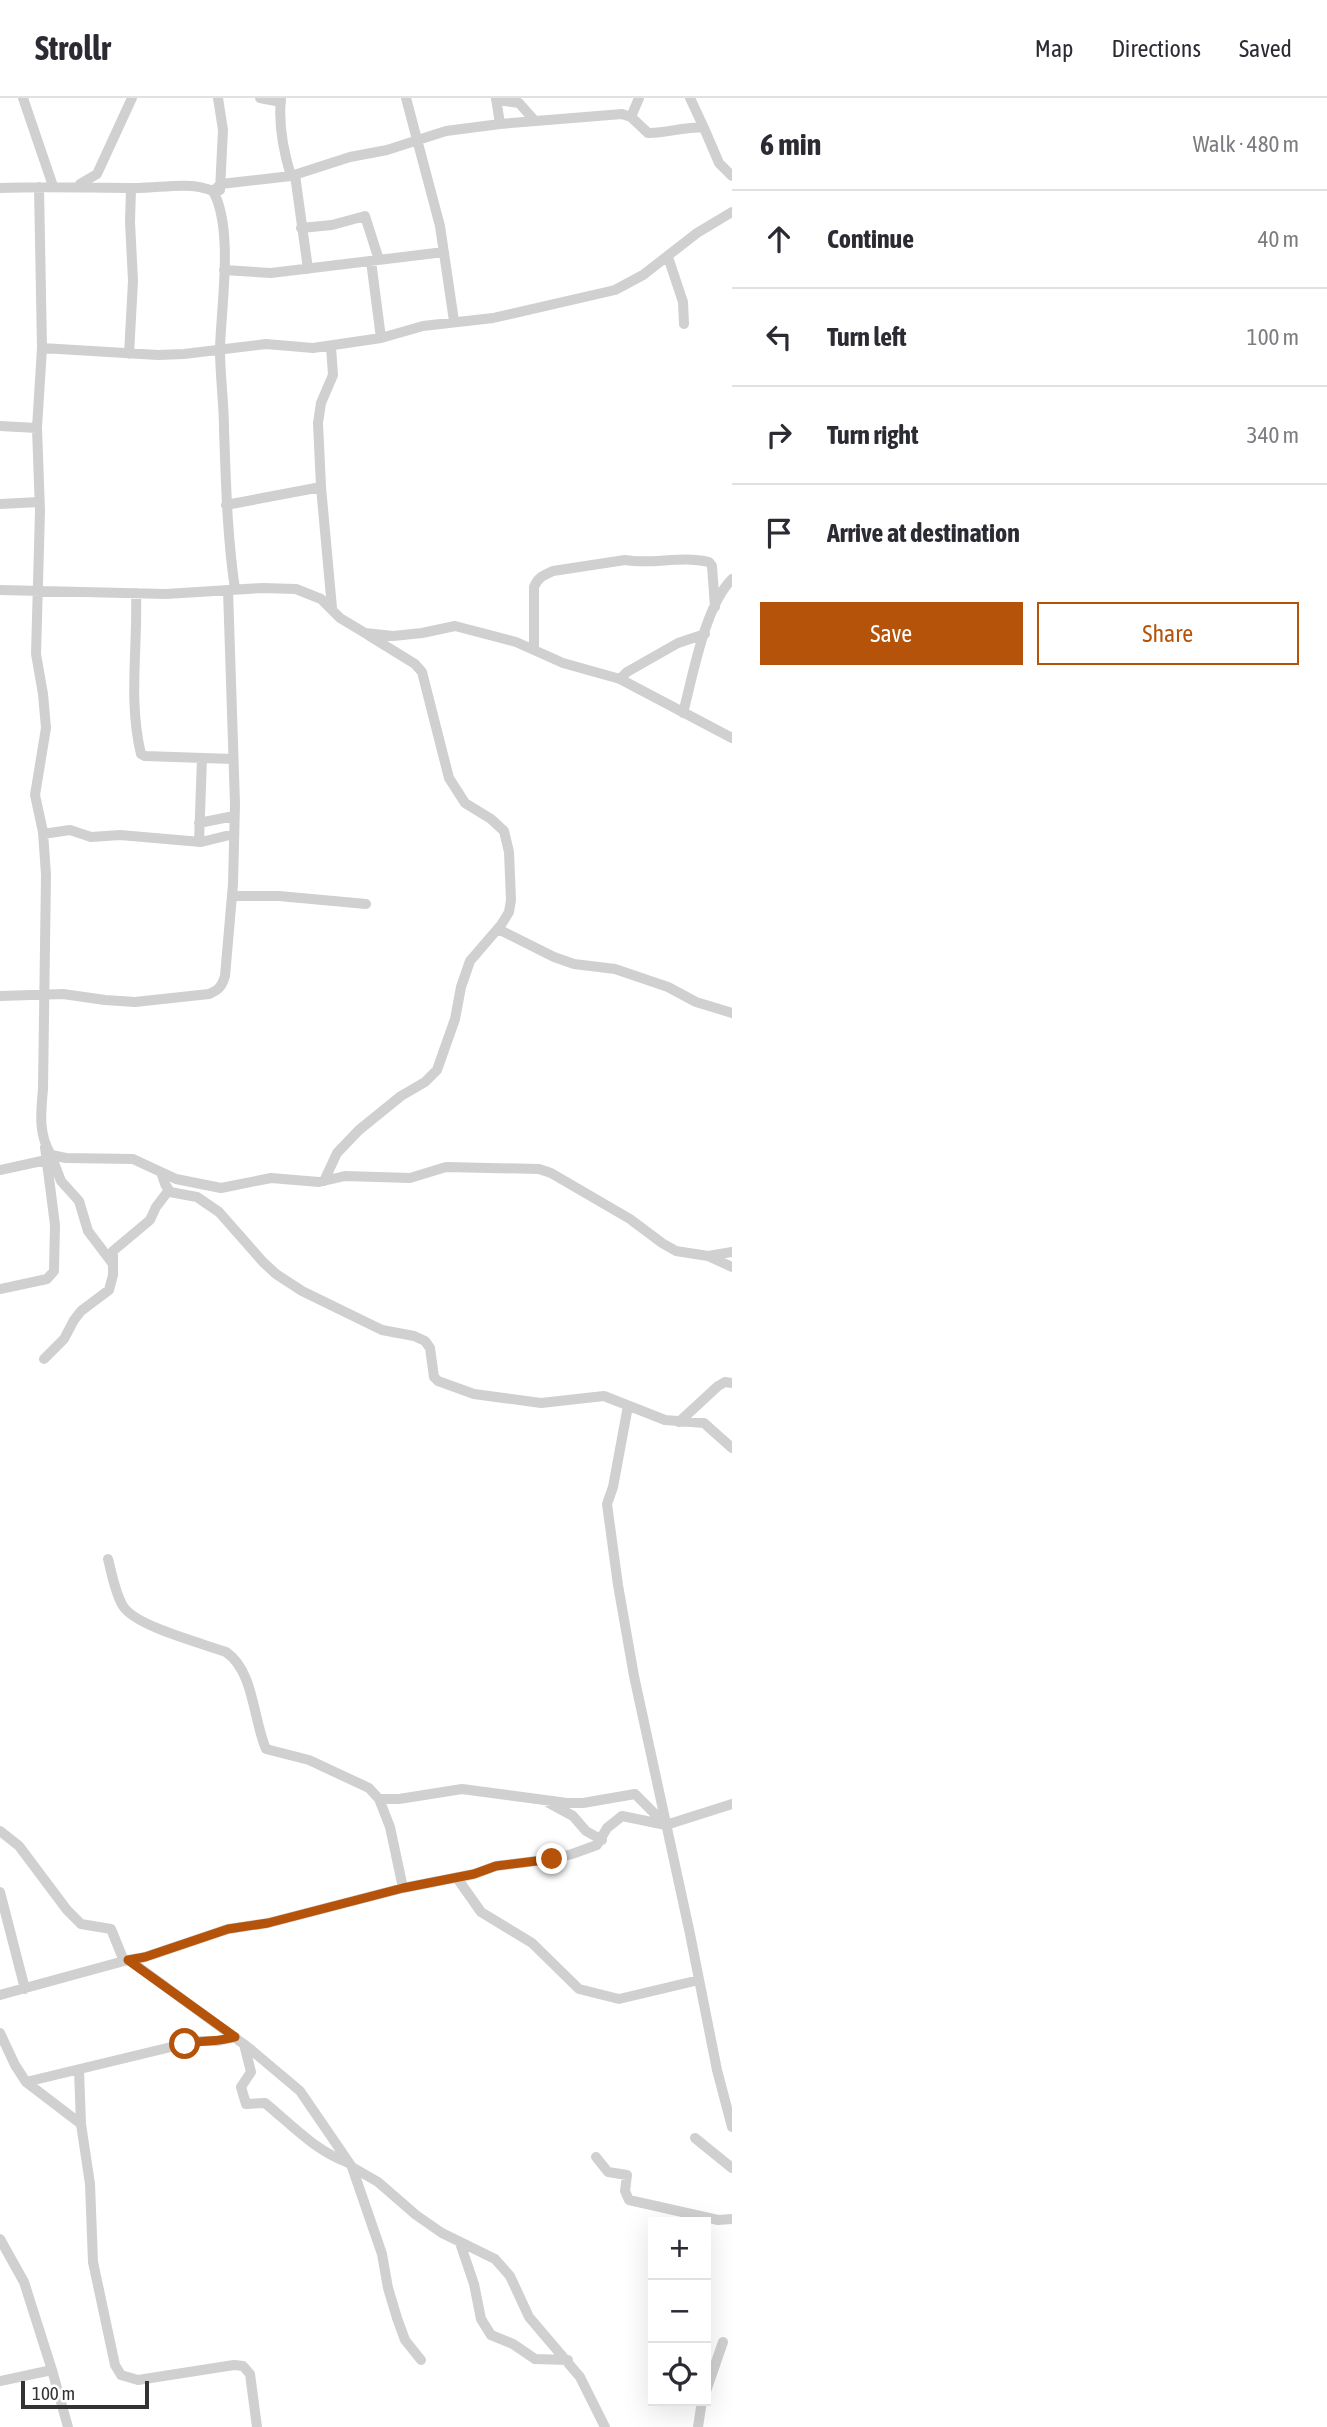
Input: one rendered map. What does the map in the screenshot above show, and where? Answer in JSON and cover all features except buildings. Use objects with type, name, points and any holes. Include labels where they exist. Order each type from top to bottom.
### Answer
[{"type":"street","points":[[23,98],[53,186]]},
{"type":"street","points":[[77,186],[97,174],[132,98]]},
{"type":"street","points":[[0,996],[63,994],[135,1002],[217,991],[225,976],[232,896],[234,816],[232,589],[220,349],[225,270],[217,192],[223,130],[218,98]]},
{"type":"street","points":[[260,98],[281,100],[281,138],[293,175],[308,269]]},
{"type":"street","points":[[406,98],[440,226],[454,321]]},
{"type":"street","points":[[631,117],[639,98]]},
{"type":"street","points":[[690,98],[719,163],[732,176]]},
{"type":"street","points":[[500,124],[496,99],[519,103],[535,121]]},
{"type":"street","points":[[0,188],[187,186],[205,187],[217,192],[387,150],[446,131],[622,114],[631,117],[648,134],[680,131],[697,126],[704,128]]},
{"type":"street","points":[[0,1289],[47,1279],[54,1271],[55,1225],[40,1112],[43,1089],[46,876],[43,834],[34,795],[46,728],[36,654],[39,590],[37,428],[42,348],[40,187]]},
{"type":"street","points":[[129,354],[133,281],[131,188]]},
{"type":"street","points":[[42,348],[129,354],[184,354],[265,344],[303,348],[331,347],[381,338],[423,326],[493,318],[607,293],[643,275],[730,210]]},
{"type":"street","points":[[301,228],[332,225],[365,216],[375,260],[381,338]]},
{"type":"street","points":[[225,270],[271,273],[444,252]]},
{"type":"street","points":[[668,257],[683,302],[684,324]]},
{"type":"street","points":[[331,347],[333,374],[319,413],[321,487],[332,608]]},
{"type":"street","points":[[0,426],[37,428]]},
{"type":"street","points":[[226,505],[321,487]]},
{"type":"street","points":[[0,504],[39,502]]},
{"type":"street","points":[[534,650],[534,587],[543,575],[553,572],[625,560],[704,560],[712,566],[715,607]]},
{"type":"street","points":[[683,712],[705,634],[722,591],[732,579]]},
{"type":"street","points":[[0,590],[166,594],[232,589],[296,589],[321,599],[340,618],[415,664],[422,672],[449,778],[465,803],[491,819],[504,831],[509,852],[509,912],[470,961],[461,987],[456,1019],[437,1070],[425,1082],[401,1096],[359,1129],[337,1153],[324,1181]]},
{"type":"street","points":[[135,593],[137,628],[133,695],[141,754],[233,759]]},
{"type":"street","points":[[365,633],[393,636],[454,626],[516,642],[563,663],[620,679],[732,738]]},
{"type":"street","points":[[620,679],[627,672],[678,643],[705,634]]},
{"type":"street","points":[[199,842],[202,758]]},
{"type":"street","points":[[200,823],[234,816]]},
{"type":"street","points":[[43,834],[70,830],[91,837],[120,835],[199,842],[234,834]]},
{"type":"street","points":[[232,896],[366,904]]},
{"type":"street","points":[[498,929],[554,957],[574,964],[615,969],[667,987],[696,1002],[732,1013]]},
{"type":"street","points":[[47,1154],[58,1177],[79,1201],[89,1231],[113,1264]]},
{"type":"street","points":[[0,1170],[47,1154],[66,1158],[133,1159],[176,1179],[221,1188],[261,1179],[324,1181],[345,1176],[410,1178],[446,1167],[539,1169],[551,1173],[630,1219],[676,1251],[708,1256],[732,1267]]},
{"type":"street","points":[[161,1172],[169,1190],[197,1197],[219,1212],[263,1262],[302,1292],[382,1329],[425,1341],[430,1348],[434,1377],[445,1385],[474,1394],[541,1403],[604,1396],[649,1415],[680,1422],[705,1423],[732,1448]]},
{"type":"street","points":[[44,1359],[64,1339],[81,1311],[108,1290],[113,1275],[112,1255],[115,1248],[150,1220],[169,1190]]},
{"type":"street","points":[[708,1256],[732,1252]]},
{"type":"street","points":[[680,1422],[718,1386],[725,1382],[732,1383]]},
{"type":"street","points":[[628,1405],[613,1487],[607,1504],[632,1664],[717,2070],[732,2127]]},
{"type":"street","points":[[108,1559],[119,1597],[129,1613],[142,1622],[226,1652],[233,1657],[246,1680],[266,1749],[329,1768],[369,1788],[379,1799],[390,1827],[403,1888]]},
{"type":"street","points":[[379,1799],[399,1799],[462,1789],[546,1801],[583,1803],[635,1794],[666,1825]]},
{"type":"street","points":[[546,1801],[573,1816],[586,1830],[602,1840]]},
{"type":"street","points":[[0,1995],[145,1957],[228,1929],[268,1923],[513,1862],[562,1857],[588,1849],[602,1840],[607,1828],[622,1816],[666,1825],[732,1804]]},
{"type":"street","points":[[0,1831],[19,1846],[67,1910],[81,1924],[111,1929],[126,1961],[239,2040],[300,2091],[350,2165],[382,2254],[388,2288],[405,2340],[421,2360]]},
{"type":"street","points":[[457,1878],[481,1912],[532,1943],[579,1989],[619,1999],[699,1980]]},
{"type":"street","points":[[0,1892],[24,1989]]},
{"type":"street","points":[[0,2033],[15,2066],[26,2082],[81,2124]]},
{"type":"street","points":[[26,2082],[200,2041],[239,2040]]},
{"type":"street","points":[[239,2040],[251,2072],[241,2087],[246,2104],[265,2103],[292,2124],[308,2141],[378,2182],[416,2215],[502,2265],[510,2276],[528,2317],[580,2377],[605,2427]]},
{"type":"street","points":[[79,2070],[81,2124],[90,2184],[93,2262],[115,2365],[121,2375],[138,2380],[234,2365],[243,2366],[250,2374],[257,2427]]},
{"type":"street","points":[[695,2137],[732,2168]]},
{"type":"street","points":[[596,2157],[608,2172],[627,2175],[625,2191],[629,2200],[718,2220],[732,2219]]},
{"type":"street","points":[[0,2239],[24,2282],[68,2427]]},
{"type":"street","points":[[460,2243],[474,2284],[481,2319],[491,2335],[519,2347],[535,2359],[568,2360]]},
{"type":"street","points":[[711,2376],[723,2342]]},
{"type":"street","points":[[0,2381],[52,2370]]},
{"type":"street","points":[[698,2427],[701,2406]]},
{"type":"route","points":[[185,2044],[235,2037],[128,1960],[145,1957],[228,1929],[268,1923],[403,1888],[474,1874],[513,1862],[552,1859]]}]
